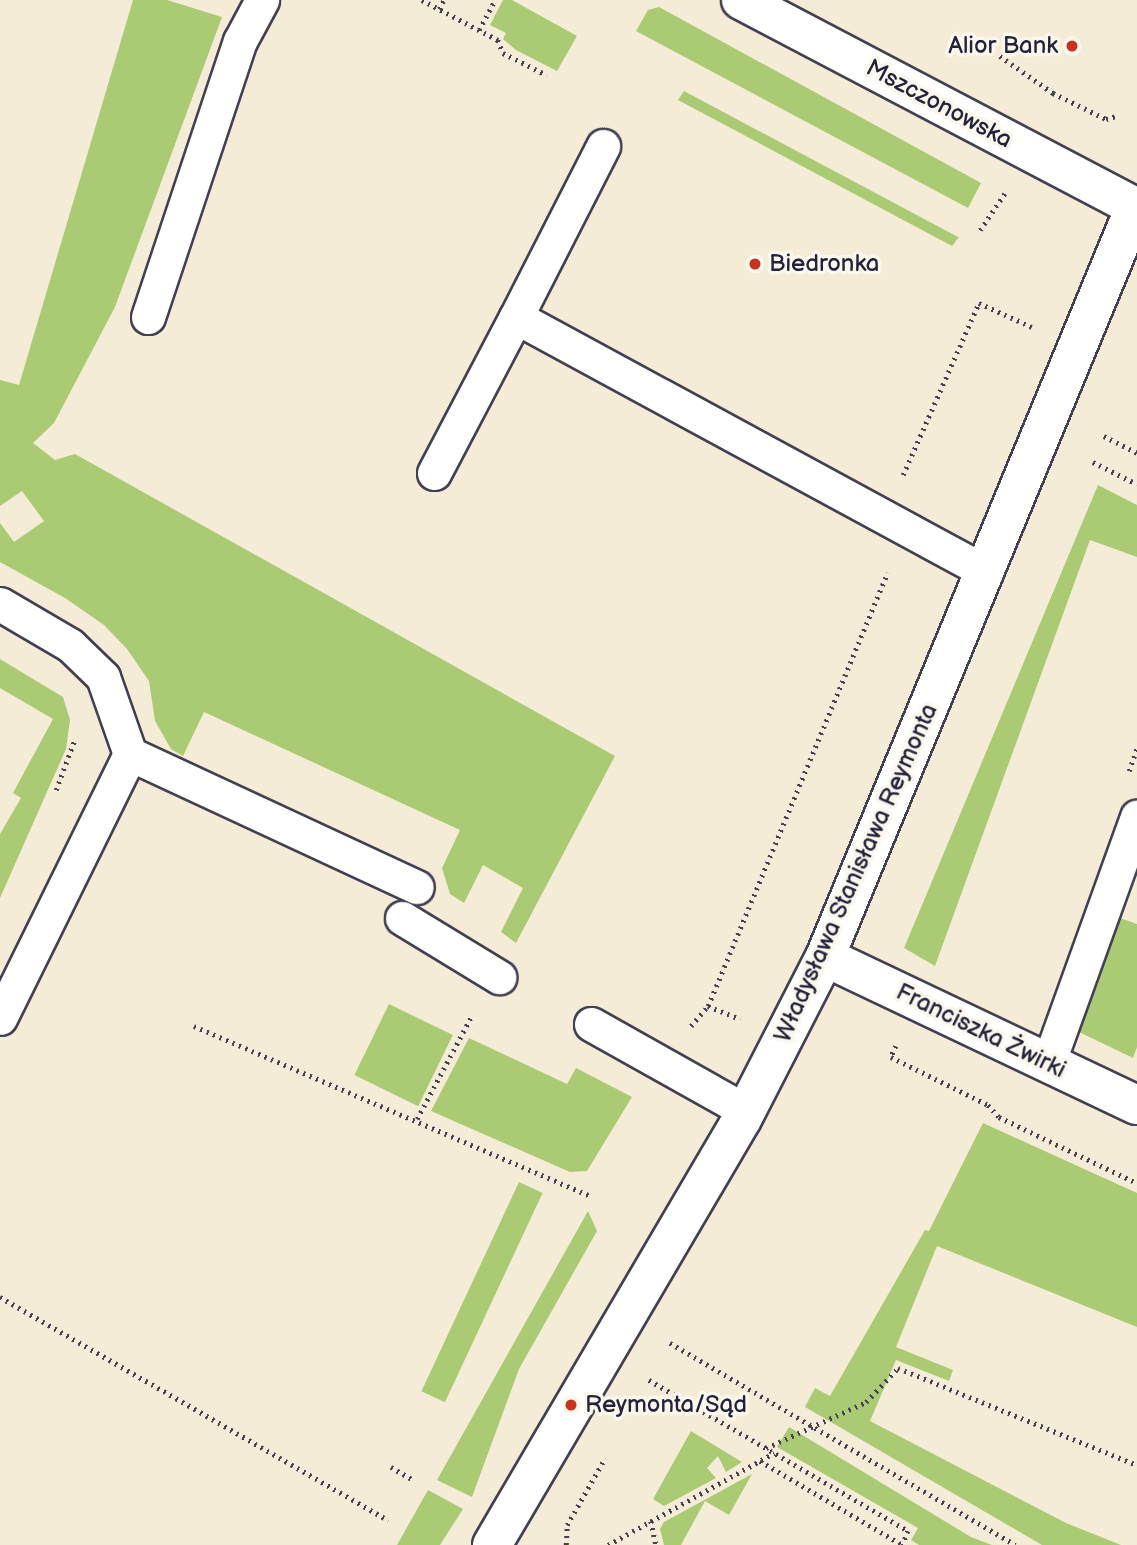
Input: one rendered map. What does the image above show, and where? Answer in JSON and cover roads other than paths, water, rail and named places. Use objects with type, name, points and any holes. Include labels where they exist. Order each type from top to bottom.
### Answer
[{"type":"street","name":"Mszczonowska","points":[[741,0],[1136,206]]},
{"type":"street","name":"Władysława Stanisława Reymonta","points":[[492,1545],[746,1111],[825,957],[1136,206]]},
{"type":"street","name":"Franciszka Żwirki","points":[[825,957],[1137,1105]]},
{"type":"lane","points":[[148,317],[240,41],[262,0]]},
{"type":"lane","points":[[434,473],[603,146]]},
{"type":"lane","points":[[516,317],[986,572]]},
{"type":"lane","points":[[0,604],[71,645],[103,677],[130,754],[0,1018]]},
{"type":"lane","points":[[130,754],[417,887]]},
{"type":"lane","points":[[1048,1064],[1137,817]]},
{"type":"lane","points":[[402,918],[499,977]]},
{"type":"lane","points":[[591,1024],[746,1111]]},
{"type":"place","name":"Alior Bank","points":[[1072,46]]},
{"type":"place","name":"Biedronka","points":[[755,264]]},
{"type":"place","name":"Reymonta/Sąd","points":[[571,1405]]}]
